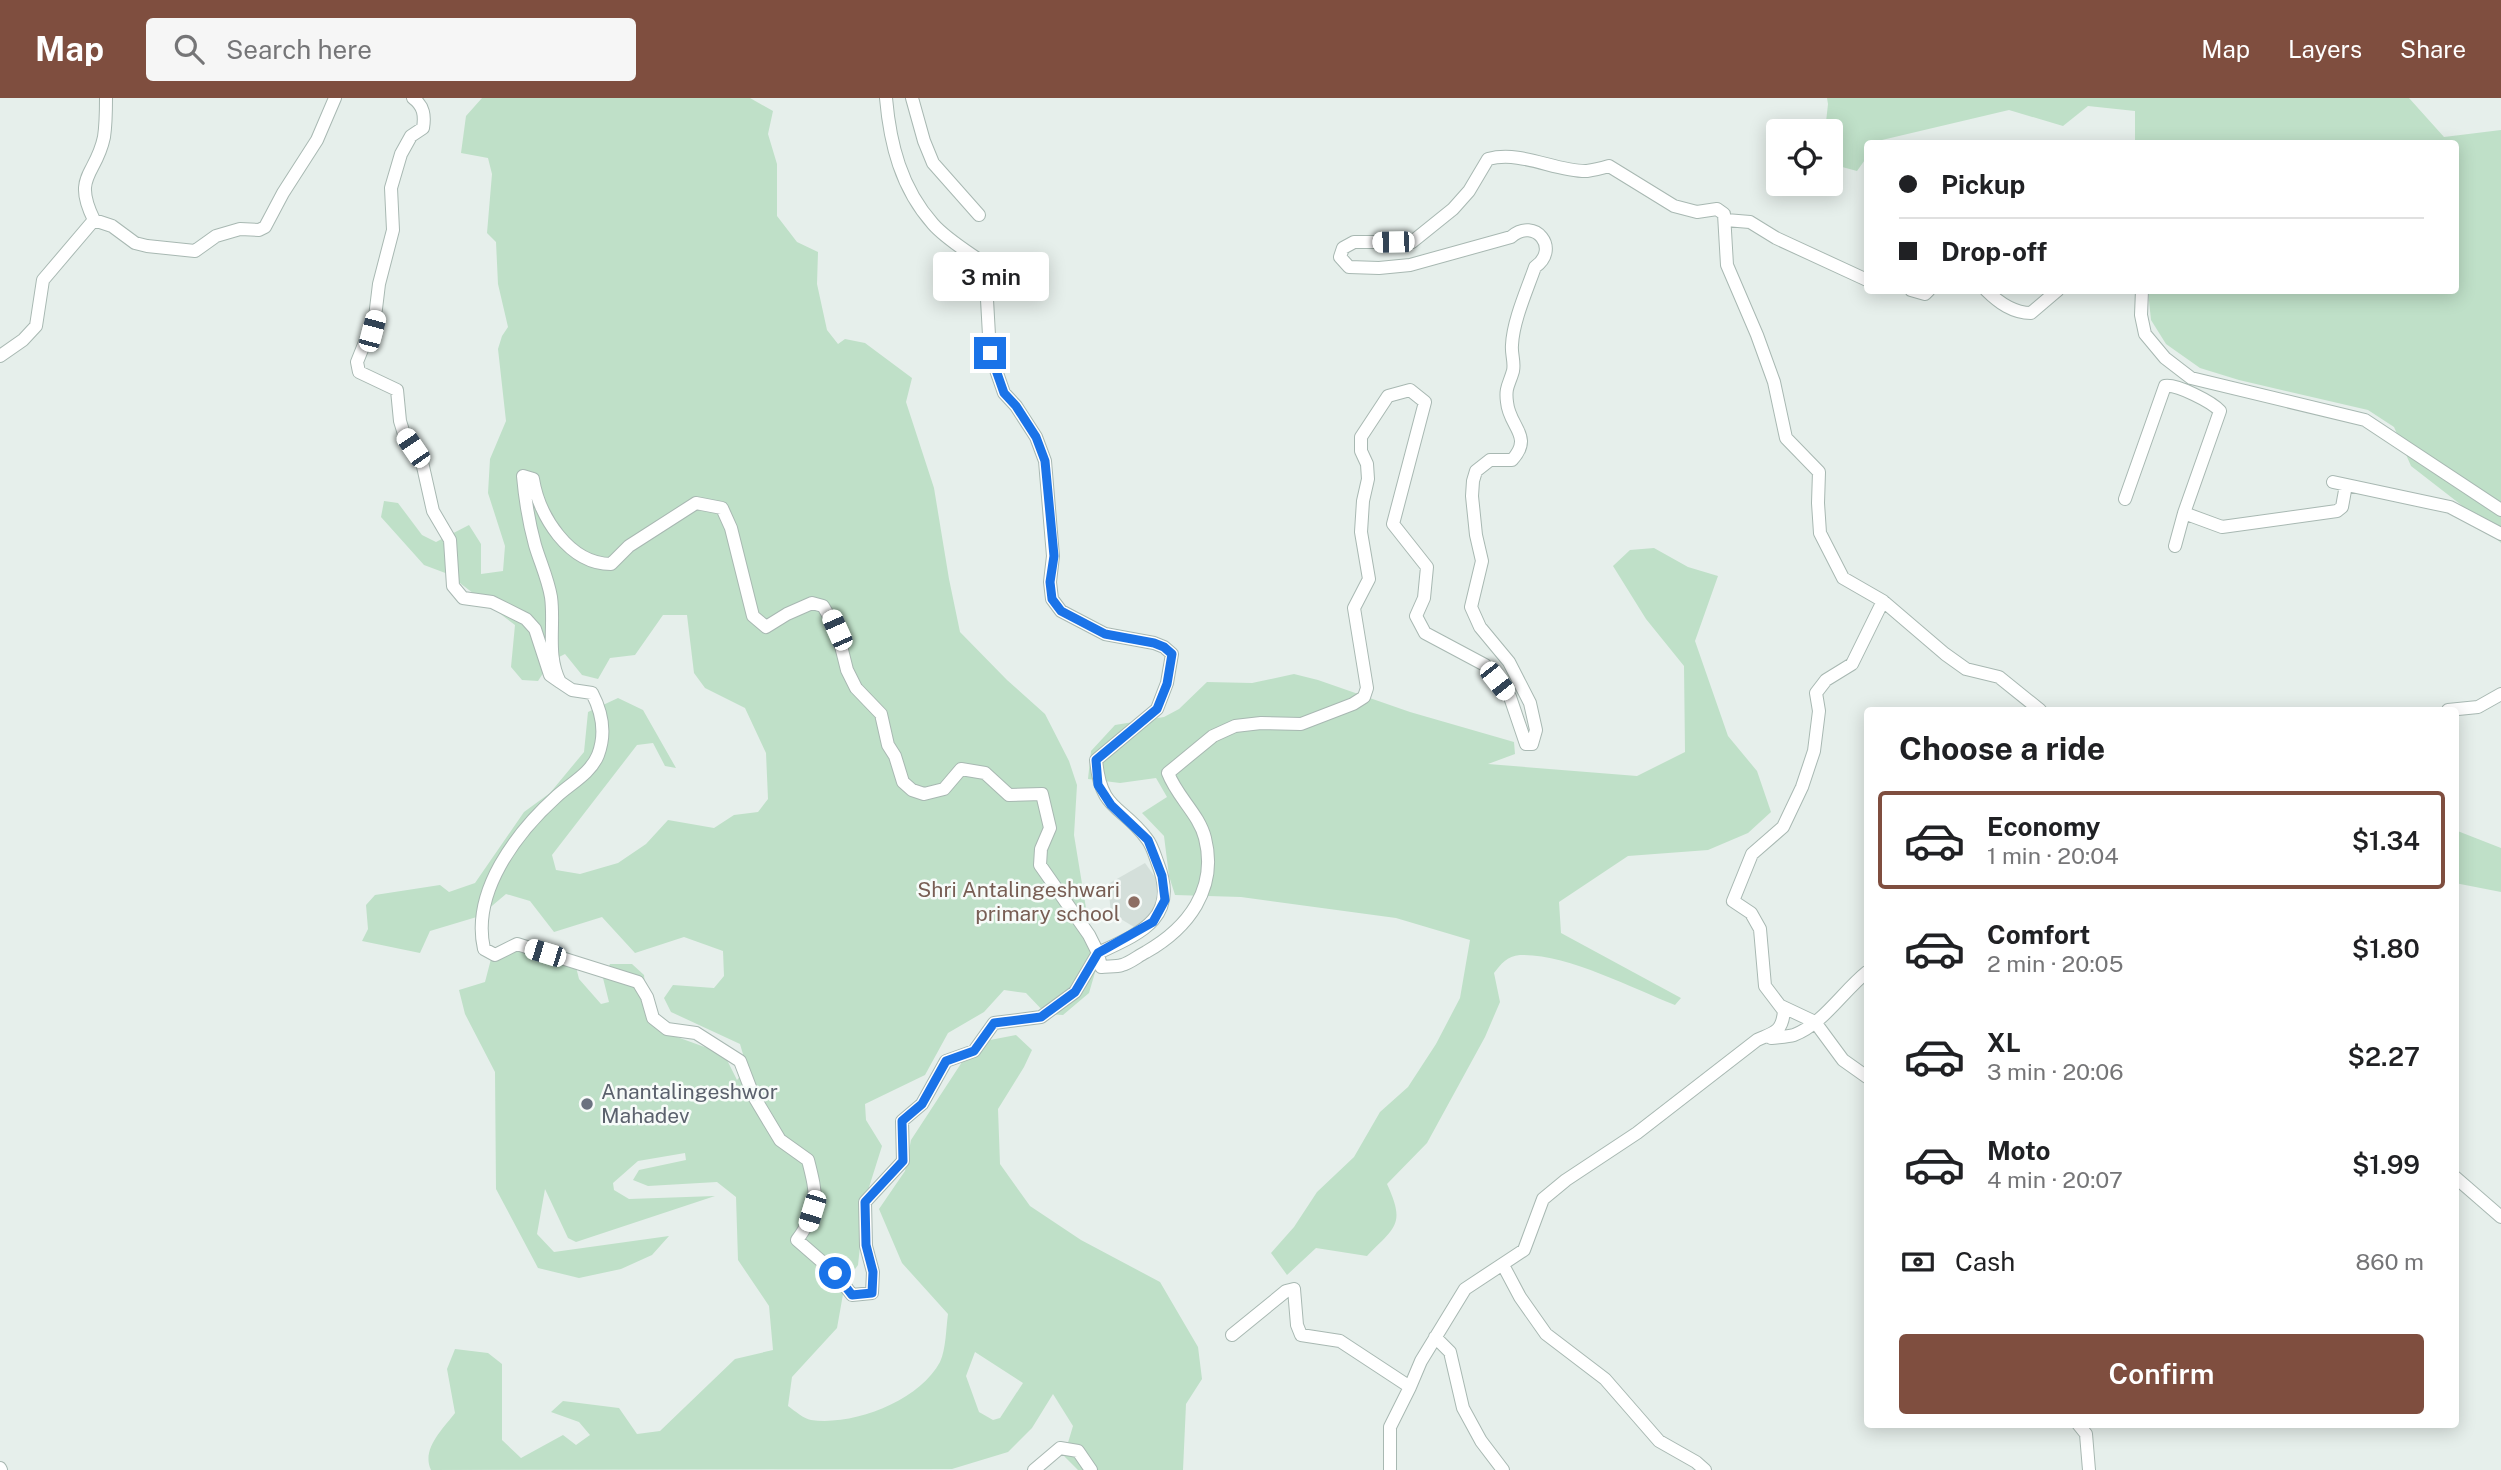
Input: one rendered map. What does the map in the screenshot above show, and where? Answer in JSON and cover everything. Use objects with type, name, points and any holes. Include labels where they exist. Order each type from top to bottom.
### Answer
[{"type":"street","points":[[94,220],[84,187],[103,138],[106,98]]},
{"type":"street","points":[[94,220],[112,226],[135,243],[195,251],[216,236],[240,229],[259,230],[265,227],[317,140],[335,98]]},
{"type":"street","points":[[413,98],[425,115],[423,128],[411,136],[401,154],[391,188],[393,230],[379,284],[375,317],[357,362],[359,372],[397,390],[404,434],[422,462],[433,511],[450,540],[453,586],[463,598],[492,602],[526,619],[535,629],[550,675],[572,690],[592,693],[603,722],[598,757],[584,774],[545,807],[500,866],[488,895],[480,931],[484,949],[495,955],[517,944],[638,982],[647,997],[653,1018],[667,1029],[696,1034],[740,1061],[753,1095],[780,1140],[808,1160],[817,1195],[807,1226],[797,1240],[835,1273],[852,1295],[872,1293],[873,1272],[866,1245],[865,1202],[903,1161],[902,1121],[922,1104],[946,1061],[974,1051],[994,1023],[1041,1017],[1075,992],[1098,953],[1153,922],[1165,900],[1162,876],[1148,840],[1111,805],[1098,785],[1096,760],[1157,709],[1167,684],[1172,654],[1154,643],[1105,634],[1061,611],[1052,599],[1050,582],[1054,556],[1045,461],[1036,437],[1004,393],[990,353],[985,264],[933,225],[915,197],[895,158],[886,98]]},
{"type":"street","points":[[912,98],[933,163],[979,215]]},
{"type":"street","points":[[560,682],[551,647],[551,593],[534,544],[523,476],[533,479],[540,504],[556,532],[571,549],[601,564],[611,564],[629,546],[696,503],[722,508],[731,528],[753,616],[766,627],[812,603],[823,606],[837,630],[847,670],[856,688],[881,714],[888,745],[903,782],[912,790],[924,794],[944,789],[961,769],[985,773],[1009,795],[1042,794],[1050,828],[1041,849],[1040,865],[1089,935],[1098,953],[1101,967],[1123,965],[1157,945],[1192,915],[1204,890],[1209,858],[1205,836],[1194,814],[1174,788],[1168,773],[1213,736],[1235,726],[1261,723],[1301,724],[1353,704],[1364,697],[1367,688],[1354,608],[1369,579],[1361,532],[1368,479],[1367,464],[1361,451],[1361,437],[1388,396],[1410,390],[1425,402],[1393,524],[1427,567],[1424,598],[1416,616],[1419,625],[1425,633],[1485,665],[1510,697],[1526,744],[1532,744],[1536,730],[1530,703],[1509,662],[1480,627],[1471,607],[1482,561],[1476,536],[1472,496],[1476,471],[1490,460],[1512,460],[1520,451],[1522,441],[1507,407],[1506,388],[1513,371],[1511,346],[1522,305],[1535,267],[1540,264],[1546,252],[1543,240],[1534,231],[1521,230],[1511,237],[1409,265],[1379,268],[1349,268],[1340,257],[1343,248],[1354,242],[1412,242],[1453,209],[1469,191],[1488,159],[1499,156],[1586,171],[1609,166],[1674,206],[1698,212],[1717,209],[1724,214],[1727,265],[1774,383],[1786,438],[1819,472],[1820,533],[1843,578],[1883,601],[1955,661],[1966,668],[1999,677],[2035,707]]},
{"type":"street","points":[[0,356],[23,340],[36,326],[43,280],[94,220]]},
{"type":"street","points":[[1726,220],[1750,222],[1776,238],[1864,280]]},
{"type":"street","points":[[1990,294],[2013,310],[2031,313],[2053,294]]},
{"type":"street","points":[[2143,294],[2141,315],[2145,334],[2165,358],[2191,378],[2365,420],[2501,510]]},
{"type":"street","points":[[2125,499],[2165,386],[2173,385],[2214,404],[2220,411],[2175,546]]},
{"type":"street","points":[[2184,513],[2222,527],[2337,511],[2342,507],[2340,484],[2450,507],[2501,534]]},
{"type":"street","points":[[1390,1470],[1390,1427],[1421,1360],[1465,1289],[1524,1250],[1543,1199],[1566,1180],[1637,1133],[1757,1040],[1779,1030],[1783,1023],[1784,1011],[1765,986],[1760,929],[1751,913],[1733,901],[1752,854],[1783,827],[1802,787],[1814,751],[1819,711],[1816,693],[1826,680],[1852,664],[1883,601]]},
{"type":"street","points":[[2459,709],[2478,707],[2501,694]]},
{"type":"street","points":[[1757,1040],[1793,1035],[1815,1022],[1864,974]]},
{"type":"street","points":[[1781,1006],[1815,1022],[1843,1060],[1864,1075]]},
{"type":"street","points":[[2459,1180],[2501,1217]]},
{"type":"street","points":[[1503,1265],[1520,1297],[1546,1334],[1605,1379],[1659,1441],[1705,1470]]},
{"type":"street","points":[[1232,1335],[1286,1291],[1294,1289],[1297,1325],[1301,1335],[1340,1341],[1410,1387]]},
{"type":"street","points":[[1434,1337],[1450,1352],[1463,1408],[1481,1441],[1503,1470]]},
{"type":"street","points":[[2081,1428],[2086,1434],[2089,1470]]},
{"type":"street","points":[[1034,1470],[1060,1448],[1078,1451],[1091,1470]]},
{"type":"shaded area","name":"Shri Antalingeshwari primary school","points":[[1145,863],[1165,891],[1139,930],[1111,913],[1108,884]]},
{"type":"green space","points":[[482,98],[750,98],[773,111],[768,134],[777,164],[777,216],[797,242],[818,252],[817,284],[827,330],[838,344],[845,339],[865,343],[912,378],[906,402],[934,488],[960,632],[1045,714],[1069,761],[1077,785],[1074,835],[1096,969],[1089,993],[1063,1015],[1046,1014],[1026,993],[1004,990],[984,1012],[948,1033],[925,1075],[865,1104],[866,1120],[882,1146],[865,1200],[858,1265],[845,1283],[837,1328],[792,1377],[788,1406],[811,1420],[828,1421],[865,1415],[884,1408],[917,1388],[940,1362],[945,1345],[948,1314],[902,1263],[879,1209],[905,1171],[911,1140],[962,1062],[990,1040],[1016,1035],[1032,1050],[998,1109],[1000,1164],[1030,1206],[1081,1240],[1160,1282],[1198,1347],[1202,1379],[1186,1404],[1183,1470],[1078,1470],[1064,1456],[1073,1426],[1053,1394],[1032,1428],[1008,1452],[952,1469],[431,1470],[431,1447],[455,1413],[447,1369],[455,1349],[488,1353],[502,1364],[502,1440],[521,1458],[563,1435],[576,1445],[590,1435],[579,1422],[551,1412],[563,1401],[619,1408],[637,1434],[660,1431],[735,1359],[773,1350],[769,1306],[738,1260],[736,1197],[717,1182],[648,1186],[633,1180],[639,1170],[686,1160],[685,1153],[638,1161],[613,1183],[614,1190],[629,1199],[715,1196],[576,1242],[568,1238],[545,1189],[537,1234],[554,1252],[669,1236],[652,1255],[621,1269],[579,1278],[538,1268],[496,1189],[495,1072],[465,1014],[459,990],[485,982],[491,959],[519,941],[543,941],[573,955],[579,979],[601,1004],[609,1002],[603,978],[610,964],[632,964],[644,975],[648,1015],[677,1037],[724,1054],[737,1080],[747,1068],[740,1044],[671,1012],[664,998],[673,985],[714,988],[724,976],[723,951],[684,937],[635,953],[602,917],[554,932],[530,901],[506,894],[480,916],[430,931],[420,953],[362,941],[368,929],[366,905],[375,895],[440,885],[449,892],[475,883],[524,812],[550,793],[584,752],[588,712],[618,698],[643,710],[676,768],[665,766],[653,743],[637,745],[552,855],[556,870],[580,874],[618,863],[646,844],[668,820],[714,828],[734,815],[758,812],[768,799],[766,753],[745,708],[705,688],[694,673],[687,615],[663,615],[635,655],[610,658],[598,679],[582,675],[565,654],[551,661],[538,681],[522,680],[511,667],[515,625],[448,574],[424,565],[381,517],[384,501],[398,503],[422,535],[436,542],[469,525],[481,544],[481,574],[503,571],[505,546],[488,493],[490,459],[506,421],[498,349],[508,327],[498,284],[496,242],[487,233],[492,174],[488,158],[461,153],[466,116]],"holes":[[[975,1352],[1023,1383],[1000,1418],[993,1420],[979,1412],[966,1376]]]},
{"type":"green space","points":[[1827,98],[2409,98],[2444,137],[2501,130],[2501,543],[2460,504],[2411,466],[2394,427],[2368,410],[2239,380],[2200,368],[2166,344],[2151,320],[2148,294],[2459,294],[2459,140],[2135,140],[2135,111],[2088,106],[2063,126],[2009,110],[1882,140],[1864,140],[1864,161],[1857,171],[1843,167],[1843,119],[1826,119]]},
{"type":"green space","points":[[1654,548],[1688,567],[1718,576],[1695,641],[1728,736],[1757,771],[1771,812],[1748,833],[1708,850],[1628,856],[1559,902],[1561,933],[1681,998],[1675,1005],[1598,973],[1557,960],[1520,955],[1508,959],[1494,973],[1500,1002],[1485,1037],[1427,1143],[1387,1184],[1396,1208],[1395,1224],[1391,1231],[1367,1256],[1316,1248],[1287,1275],[1271,1253],[1294,1227],[1317,1192],[1354,1157],[1380,1112],[1408,1087],[1436,1044],[1460,998],[1470,940],[1396,918],[1241,897],[1175,895],[1169,876],[1164,836],[1142,813],[1167,797],[1156,778],[1120,783],[1088,779],[1091,751],[1115,725],[1164,717],[1179,709],[1207,682],[1252,683],[1294,674],[1514,742],[1515,754],[1488,764],[1637,776],[1685,752],[1684,666],[1646,619],[1613,566],[1630,550]]},
{"type":"green space","points":[[2459,832],[2501,848],[2501,892],[2459,884]]},
{"type":"place","name":"Shri Antalingeshwari primary school","points":[[1134,902]]},
{"type":"place","name":"Anantalingeshwor Mahadev","points":[[587,1104]]},
{"type":"route","points":[[835,1273],[852,1295],[872,1293],[873,1272],[866,1245],[865,1202],[903,1161],[902,1121],[922,1104],[946,1061],[974,1051],[994,1023],[1041,1017],[1075,992],[1098,953],[1153,922],[1165,900],[1162,876],[1148,840],[1111,805],[1098,785],[1096,760],[1157,709],[1167,684],[1172,654],[1154,643],[1105,634],[1061,611],[1052,599],[1050,582],[1054,556],[1045,461],[1036,437],[1004,393],[990,353]]}]
